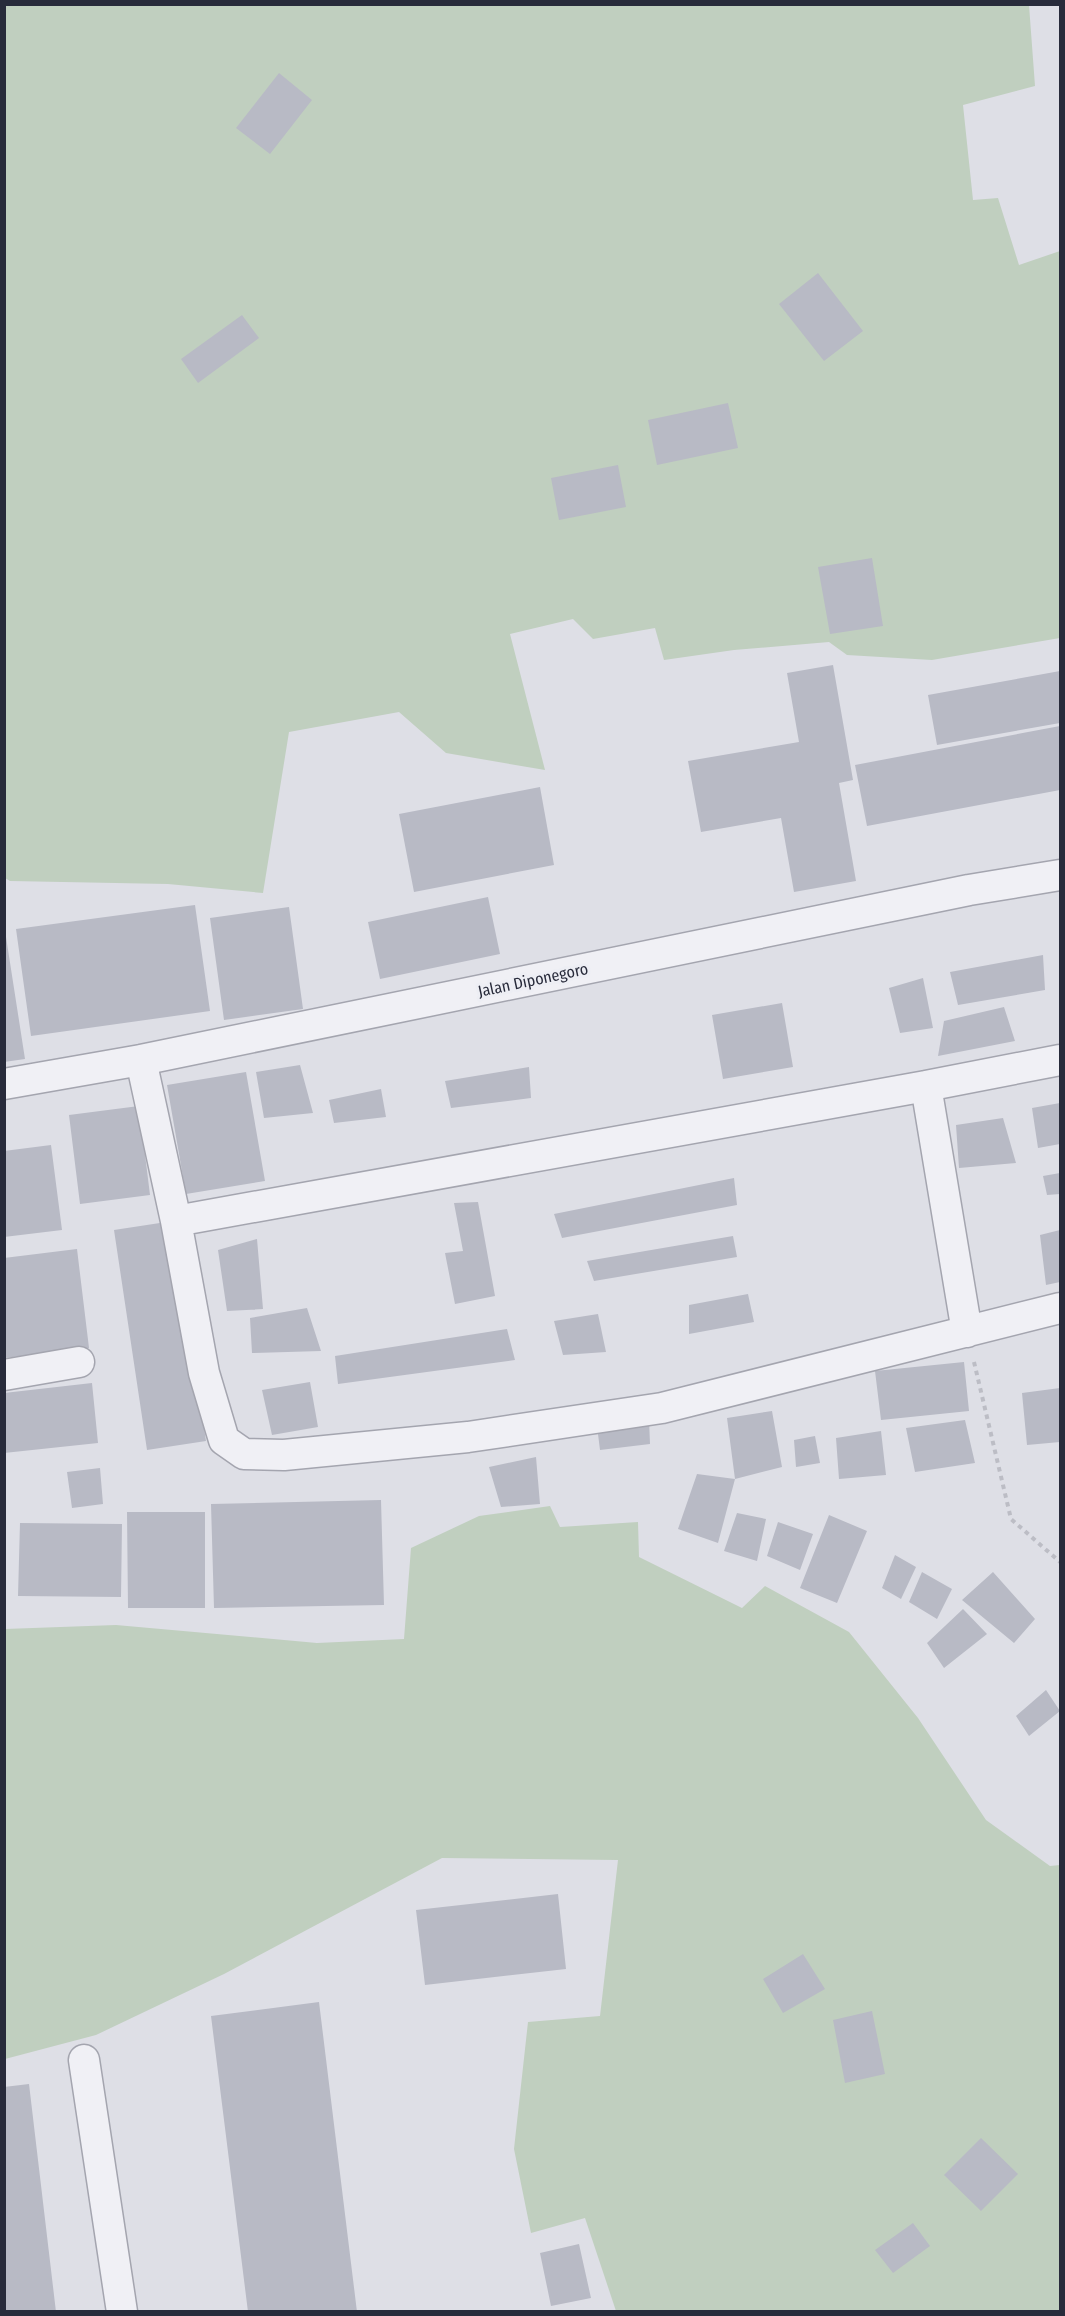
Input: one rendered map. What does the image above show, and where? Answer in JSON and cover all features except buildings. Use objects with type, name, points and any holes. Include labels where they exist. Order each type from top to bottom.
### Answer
[{"type":"street","name":"Jalan Diponegoro","points":[[4,1084],[141,1060],[969,890],[1060,875]]},
{"type":"street","points":[[141,1060],[176,1221],[204,1373],[224,1440],[244,1454],[284,1455],[468,1437],[662,1408],[1060,1308]]},
{"type":"street","points":[[176,1221],[1060,1060]]},
{"type":"street","points":[[926,1086],[967,1332]]},
{"type":"street","points":[[4,1375],[79,1362]]},
{"type":"street","points":[[84,2060],[122,2312]]},
{"type":"path","points":[[967,1332],[1011,1519],[1060,1562]]},
{"type":"green space","points":[[4,5],[1029,5],[1035,86],[963,105],[973,200],[998,198],[1019,265],[1060,251],[1060,638],[932,660],[847,655],[829,642],[734,650],[664,660],[655,628],[593,639],[573,619],[510,634],[545,770],[446,753],[399,712],[289,732],[263,893],[168,884],[10,881],[5,878]]},
{"type":"green space","points":[[550,1506],[560,1527],[638,1522],[639,1557],[742,1608],[765,1586],[849,1632],[918,1718],[986,1820],[1050,1866],[1060,1865],[1060,2311],[616,2311],[585,2218],[531,2233],[514,2149],[528,2022],[600,2016],[618,1860],[442,1858],[224,1974],[96,2035],[5,2059],[5,1629],[116,1625],[317,1643],[404,1639],[411,1548],[479,1516]]}]
